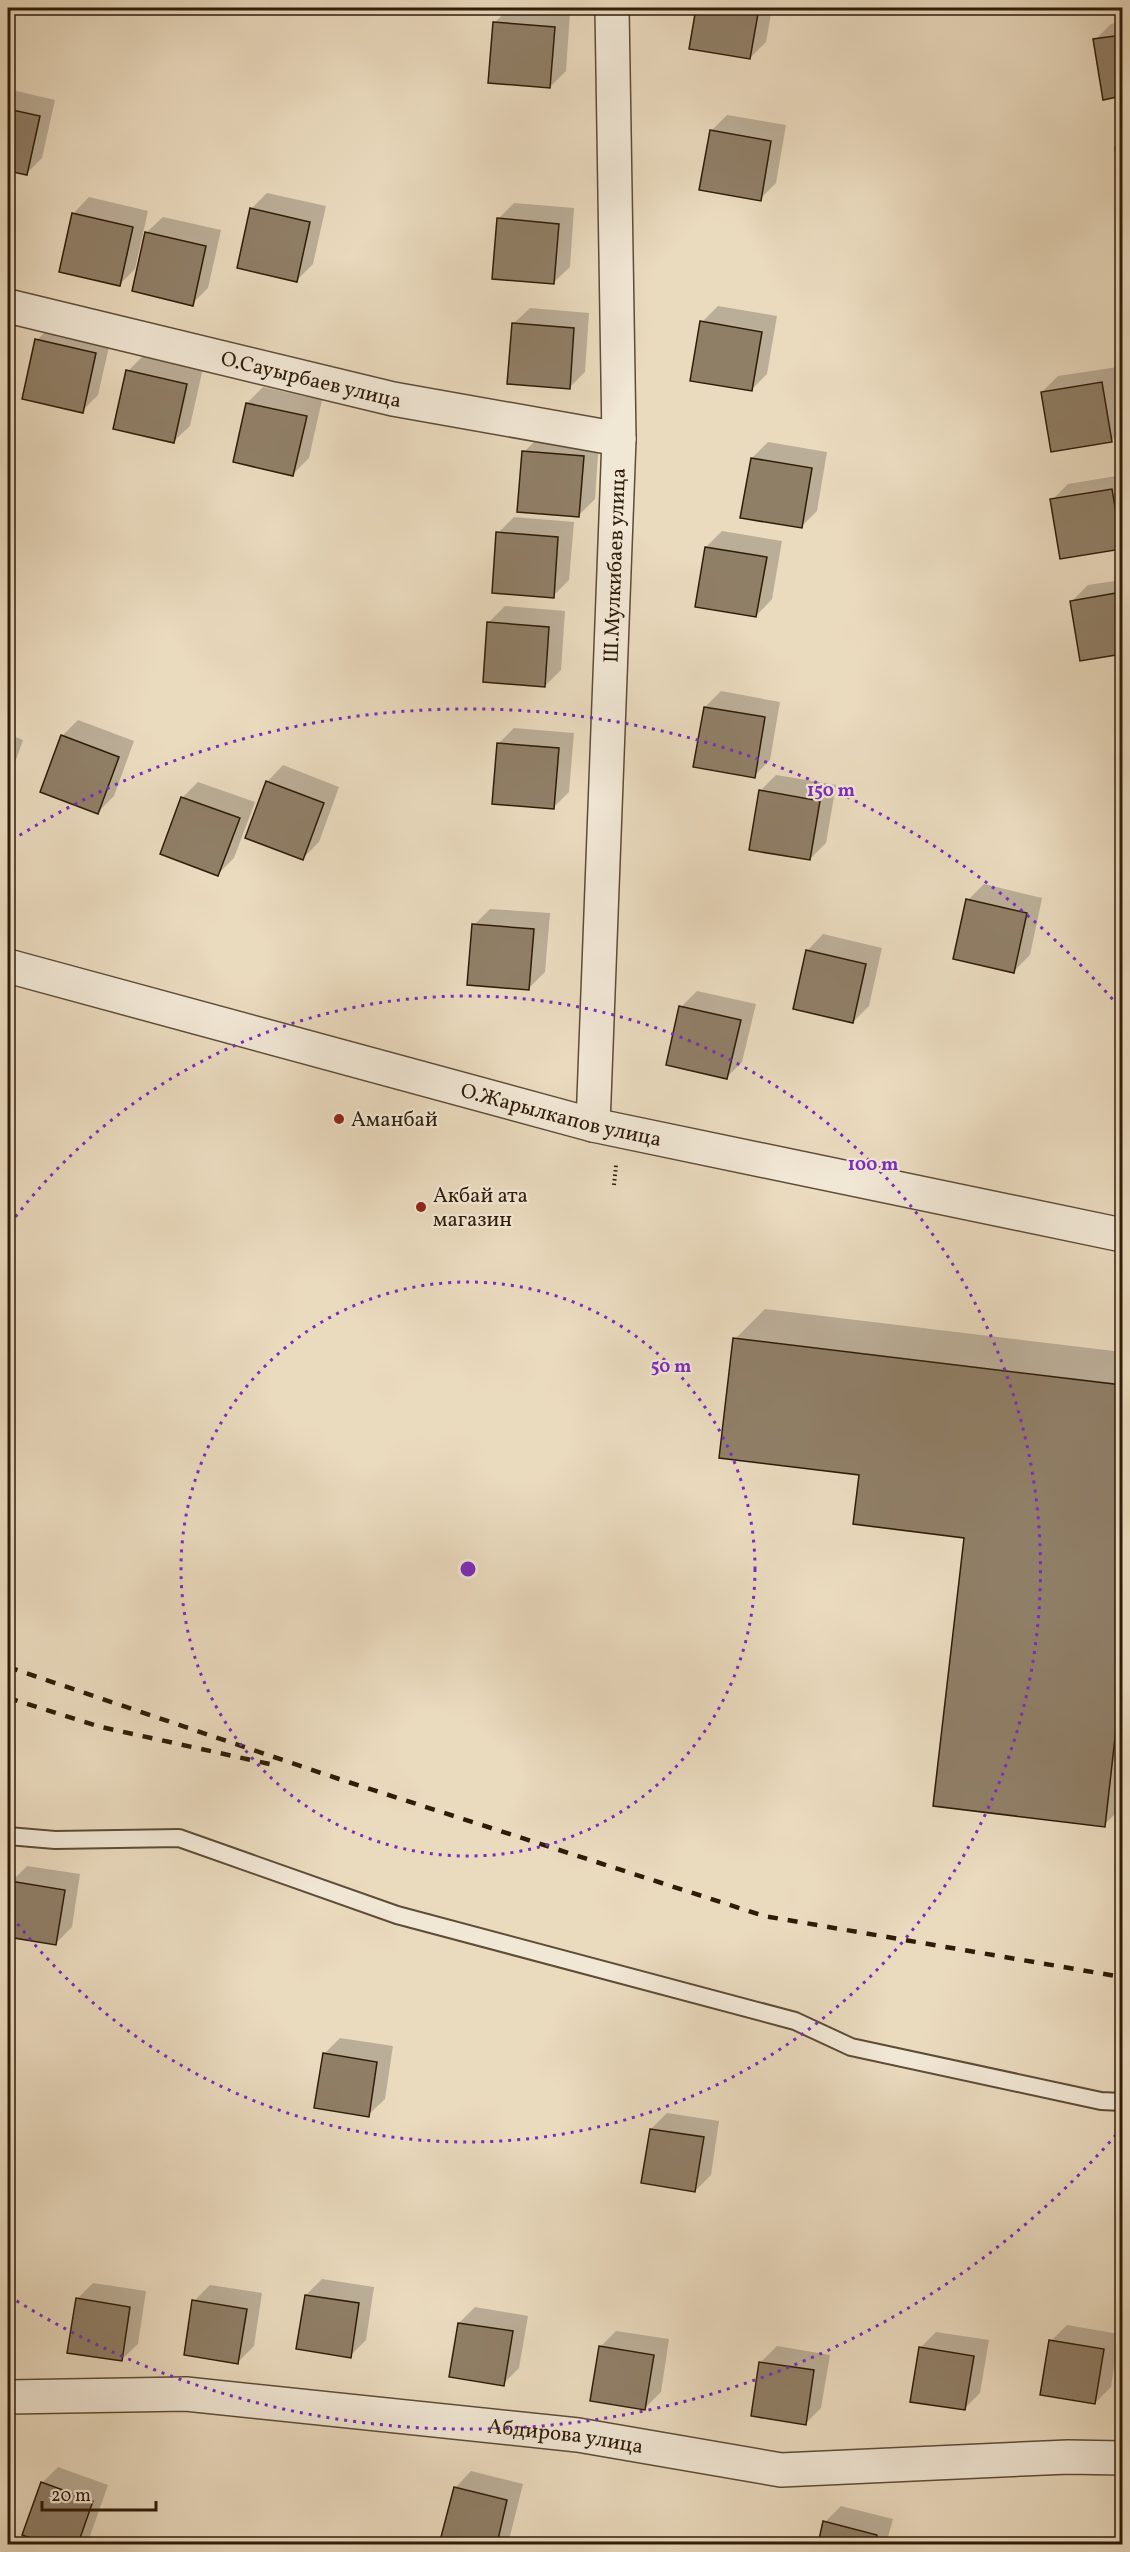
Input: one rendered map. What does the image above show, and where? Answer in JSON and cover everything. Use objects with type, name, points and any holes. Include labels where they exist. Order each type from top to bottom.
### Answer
[{"type":"street","name":"Ш.Мулкибаев улица","points":[[593,1125],[619,439],[612,8]]},
{"type":"street","name":"О.Сауырбаев улица","points":[[8,306],[393,399],[619,439]]},
{"type":"street","name":"О.Жарылкапов улица","points":[[8,966],[593,1125],[1122,1235]]},
{"type":"street","name":"Абдирова улица","points":[[8,2397],[186,2394],[578,2435],[781,2470],[1068,2457],[1122,2458]]},
{"type":"lane","points":[[8,1836],[55,1840],[179,1838],[397,1915],[795,2020],[851,2047],[1101,2101],[1122,2102]]},
{"type":"building","points":[[696,8],[759,8],[750,59],[689,49]]},
{"type":"building","points":[[493,22],[555,27],[550,88],[488,83]]},
{"type":"building","points":[[1122,35],[1122,96],[1103,100],[1093,39]]},
{"type":"building","points":[[8,109],[40,116],[27,175],[8,171]]},
{"type":"building","points":[[710,130],[771,141],[761,201],[699,190]]},
{"type":"building","points":[[1122,147],[1122,194],[1115,148]]},
{"type":"building","points":[[250,208],[310,222],[297,282],[237,268]]},
{"type":"building","points":[[72,213],[133,227],[120,286],[59,272]]},
{"type":"building","points":[[497,218],[559,224],[554,284],[492,279]]},
{"type":"building","points":[[145,232],[206,246],[193,306],[132,291]]},
{"type":"building","points":[[700,321],[762,332],[752,391],[690,381]]},
{"type":"building","points":[[512,323],[574,328],[570,389],[507,384]]},
{"type":"building","points":[[35,339],[96,353],[83,413],[22,399]]},
{"type":"building","points":[[126,370],[187,384],[174,443],[113,429]]},
{"type":"building","points":[[1102,382],[1112,442],[1051,452],[1041,392]]},
{"type":"building","points":[[246,403],[307,416],[293,476],[233,462]]},
{"type":"building","points":[[522,451],[584,456],[579,517],[517,512]]},
{"type":"building","points":[[751,458],[812,468],[802,528],[740,518]]},
{"type":"building","points":[[1112,489],[1122,549],[1060,559],[1050,499]]},
{"type":"building","points":[[496,532],[558,537],[554,598],[492,593]]},
{"type":"building","points":[[705,547],[767,557],[756,617],[695,607]]},
{"type":"building","points":[[1122,592],[1122,654],[1080,661],[1070,601]]},
{"type":"building","points":[[487,622],[549,627],[545,687],[483,682]]},
{"type":"building","points":[[704,707],[765,717],[755,778],[693,767]]},
{"type":"building","points":[[61,735],[119,757],[98,814],[40,792]]},
{"type":"building","points":[[497,743],[559,748],[554,809],[492,804]]},
{"type":"building","points":[[266,781],[324,803],[303,860],[245,838]]},
{"type":"building","points":[[759,790],[820,801],[810,860],[749,850]]},
{"type":"building","points":[[181,797],[240,818],[218,876],[160,854]]},
{"type":"building","points":[[966,899],[1027,913],[1014,973],[953,959]]},
{"type":"building","points":[[472,924],[534,929],[529,990],[467,985]]},
{"type":"building","points":[[806,950],[866,964],[853,1023],[793,1009]]},
{"type":"building","points":[[679,1006],[741,1020],[727,1079],[666,1065]]},
{"type":"building","points":[[733,1338],[1122,1385],[1122,1676],[1105,1827],[933,1806],[964,1538],[853,1524],[859,1475],[719,1458]]},
{"type":"building","points":[[10,1881],[65,1890],[56,1945],[8,1937]]},
{"type":"building","points":[[323,2053],[377,2062],[369,2117],[314,2108]]},
{"type":"building","points":[[650,2129],[704,2137],[695,2192],[641,2183]]},
{"type":"building","points":[[305,2295],[359,2303],[351,2358],[296,2349]]},
{"type":"building","points":[[76,2298],[130,2307],[122,2361],[67,2353]]},
{"type":"building","points":[[192,2300],[247,2309],[238,2364],[184,2355]]},
{"type":"building","points":[[458,2323],[513,2331],[504,2386],[449,2377]]},
{"type":"building","points":[[1049,2340],[1104,2349],[1095,2404],[1040,2395]]},
{"type":"building","points":[[599,2346],[654,2355],[645,2410],[590,2401]]},
{"type":"building","points":[[919,2347],[974,2356],[965,2410],[910,2402]]},
{"type":"building","points":[[759,2362],[814,2370],[806,2425],[751,2416]]},
{"type":"building","points":[[41,2482],[93,2501],[78,2544],[49,2544],[22,2535]]},
{"type":"building","points":[[454,2487],[507,2500],[497,2544],[456,2544],[440,2541]]},
{"type":"building","points":[[823,2521],[877,2535],[875,2544],[818,2544]]},
{"type":"railway","points":[[8,1667],[339,1779],[764,1916],[1122,1977]]},
{"type":"railway","points":[[8,1698],[101,1727],[274,1765]]},
{"type":"place","name":"Аманбай","points":[[339,1119]]},
{"type":"place","name":"Акбай ата магазин","points":[[421,1207]]}]
